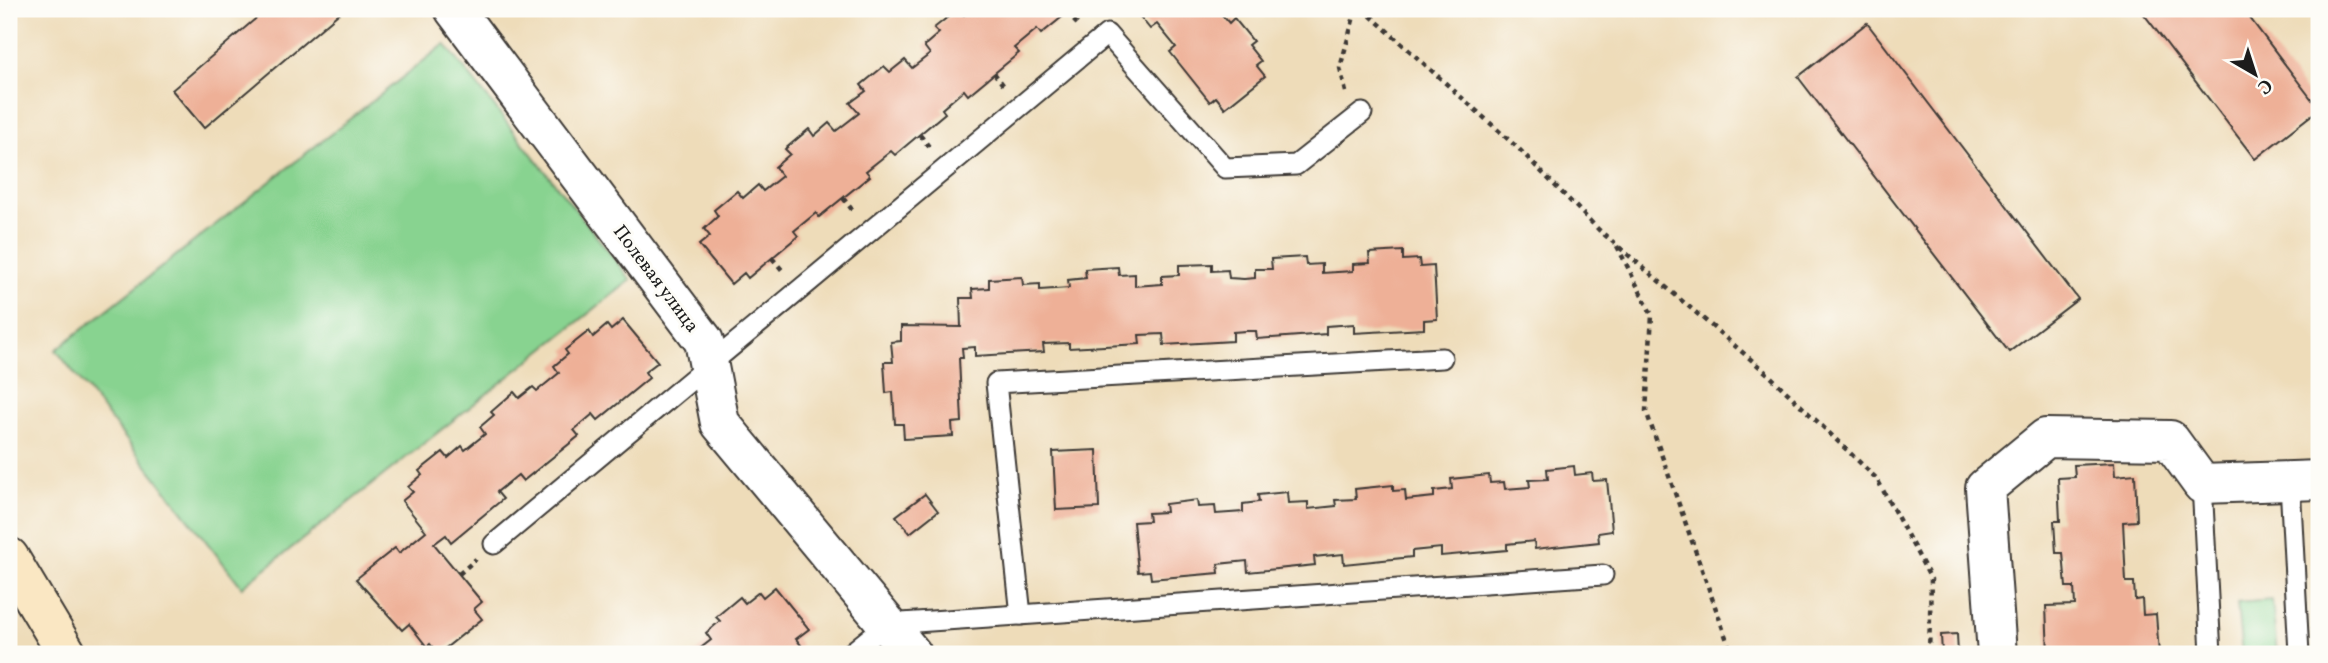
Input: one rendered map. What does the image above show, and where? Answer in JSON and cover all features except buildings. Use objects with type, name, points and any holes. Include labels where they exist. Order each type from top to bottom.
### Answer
[{"type":"main road","points":[[9,556],[67,654]]},
{"type":"street","name":"Полевая улица","points":[[454,9],[704,341],[720,423],[912,654]]},
{"type":"street","points":[[1997,654],[1984,488],[2046,438],[2170,440],[2202,484],[2305,482]]},
{"type":"lane","points":[[495,544],[1107,34],[1225,168],[1296,165],[1362,113]]},
{"type":"lane","points":[[1021,615],[996,383],[1442,358]]},
{"type":"lane","points":[[2300,654],[2305,482]]},
{"type":"lane","points":[[2202,484],[2211,654]]},
{"type":"lane","points":[[850,654],[887,624],[1604,575]]},
{"type":"path","points":[[1356,9],[1340,68],[1347,94],[1362,113]]},
{"type":"path","points":[[1363,9],[1519,149],[1616,244],[1768,374],[1877,479],[1931,579],[1929,654]]},
{"type":"path","points":[[1616,244],[1652,315],[1646,411],[1729,646],[1740,654]]},
{"type":"green space","points":[[445,44],[631,280],[242,587],[56,350]]},
{"type":"green space","points":[[2272,600],[2277,654],[2242,654],[2237,603]]}]
